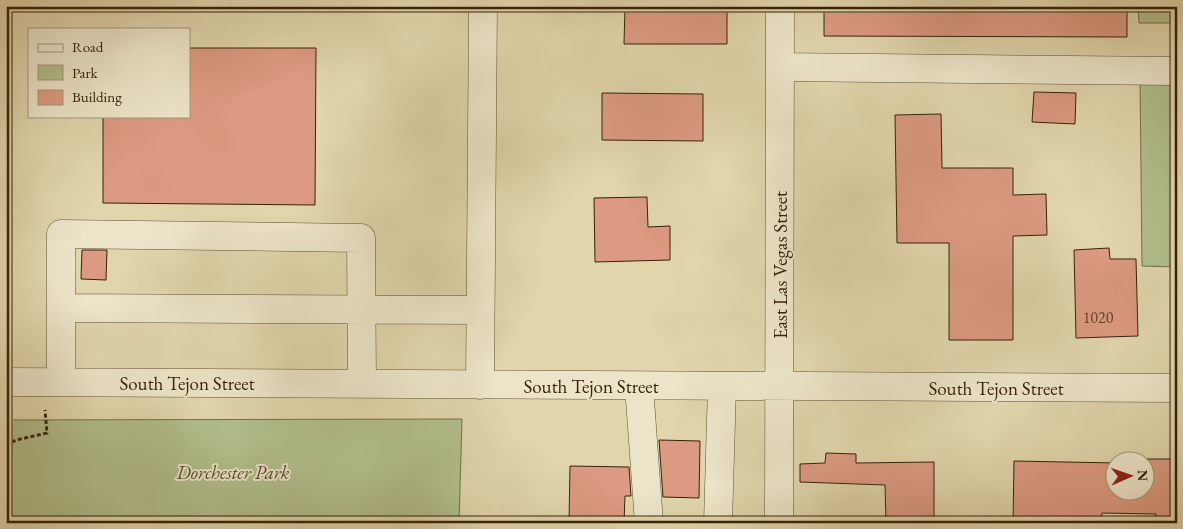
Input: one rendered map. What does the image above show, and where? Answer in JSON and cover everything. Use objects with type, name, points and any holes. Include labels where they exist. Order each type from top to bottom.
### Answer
[{"type":"street","points":[[480,385],[484,6]]},
{"type":"street","name":"East Las Vegas Street","points":[[779,523],[780,6]]},
{"type":"street","points":[[780,67],[1177,71]]},
{"type":"street","points":[[52,382],[61,308],[61,234],[361,238],[362,384]]},
{"type":"street","points":[[61,308],[480,310]]},
{"type":"street","name":"South Tejon Street","points":[[7,382],[1177,388]]},
{"type":"street","points":[[639,386],[649,523]]},
{"type":"street","points":[[718,523],[722,387]]},
{"type":"path","points":[[6,25],[13,6]]},
{"type":"path","points":[[6,298],[8,336]]},
{"type":"path","points":[[6,445],[16,440],[47,434],[52,382]]},
{"type":"green space","points":[[1138,6],[1177,6],[1177,23],[1139,23]]},
{"type":"green space","points":[[1140,76],[1177,76],[1177,267],[1142,266]]},
{"type":"green space","name":"Dorchester Park","points":[[462,419],[459,523],[6,523],[6,420]]},
{"type":"building","points":[[625,6],[727,6],[727,44],[624,44]]},
{"type":"building","points":[[824,6],[1127,6],[1127,37],[824,36]]},
{"type":"building","points":[[190,48],[316,48],[315,205],[103,203],[103,118],[190,118]]},
{"type":"building","points":[[1034,92],[1076,93],[1075,124],[1032,122]]},
{"type":"building","points":[[602,93],[703,94],[703,141],[602,140]]},
{"type":"building","points":[[941,114],[942,168],[1013,168],[1013,195],[1046,194],[1047,235],[1013,236],[1013,340],[949,340],[949,243],[897,243],[895,115]]},
{"type":"building","points":[[647,197],[648,227],[670,226],[670,260],[595,262],[594,198]]},
{"type":"building","points":[[1109,248],[1110,259],[1136,259],[1138,336],[1076,338],[1074,250]]},
{"type":"building","points":[[82,250],[107,250],[106,280],[81,279]]},
{"type":"building","points":[[659,440],[700,441],[699,498],[663,497]]},
{"type":"building","points":[[826,453],[856,454],[856,463],[934,462],[934,523],[886,523],[885,485],[800,482],[800,464],[825,463]]},
{"type":"building","points":[[1156,459],[1177,459],[1177,523],[1155,523],[1156,514],[1102,513],[1101,523],[1013,523],[1014,461],[1106,463],[1106,502],[1156,502]]},
{"type":"building","points":[[570,466],[629,467],[631,496],[625,496],[624,523],[569,523]]}]
